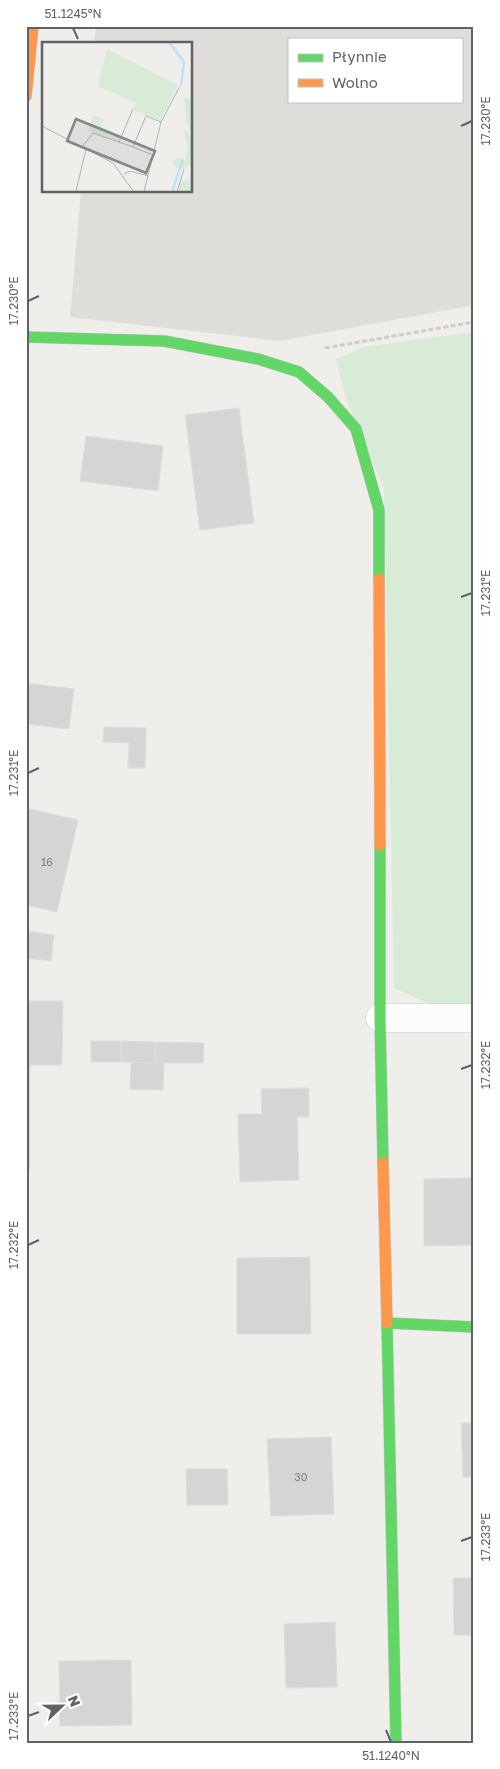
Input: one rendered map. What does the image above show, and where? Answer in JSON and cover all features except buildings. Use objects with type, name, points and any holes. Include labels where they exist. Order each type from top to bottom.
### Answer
[{"type":"street","points":[[26,96],[33,26]]},
{"type":"street","points":[[26,337],[164,341],[258,359],[299,372],[328,397],[356,429],[379,510],[380,1018],[396,1743]]},
{"type":"street","points":[[380,1018],[474,1018]]},
{"type":"street","points":[[387,1323],[474,1327]]},
{"type":"path","points":[[317,349],[474,322]]},
{"type":"shaded area","points":[[96,26],[474,26],[474,305],[280,341],[70,317],[81,192],[192,192],[192,42],[94,42]]},
{"type":"green space","points":[[474,332],[474,1004],[435,1006],[394,988],[384,488],[346,399],[336,359],[364,347]]},
{"type":"traffic: fast","points":[[26,337],[164,341],[258,359],[299,372],[328,397],[356,429],[379,510],[379,579]]},
{"type":"traffic: fast","points":[[380,845],[380,1018],[383,1163]]},
{"type":"traffic: fast","points":[[396,1743],[387,1323],[474,1327]]},
{"type":"traffic: slow","points":[[26,96],[33,26]]},
{"type":"traffic: slow","points":[[379,579],[380,845]]},
{"type":"traffic: slow","points":[[383,1163],[387,1323]]}]
